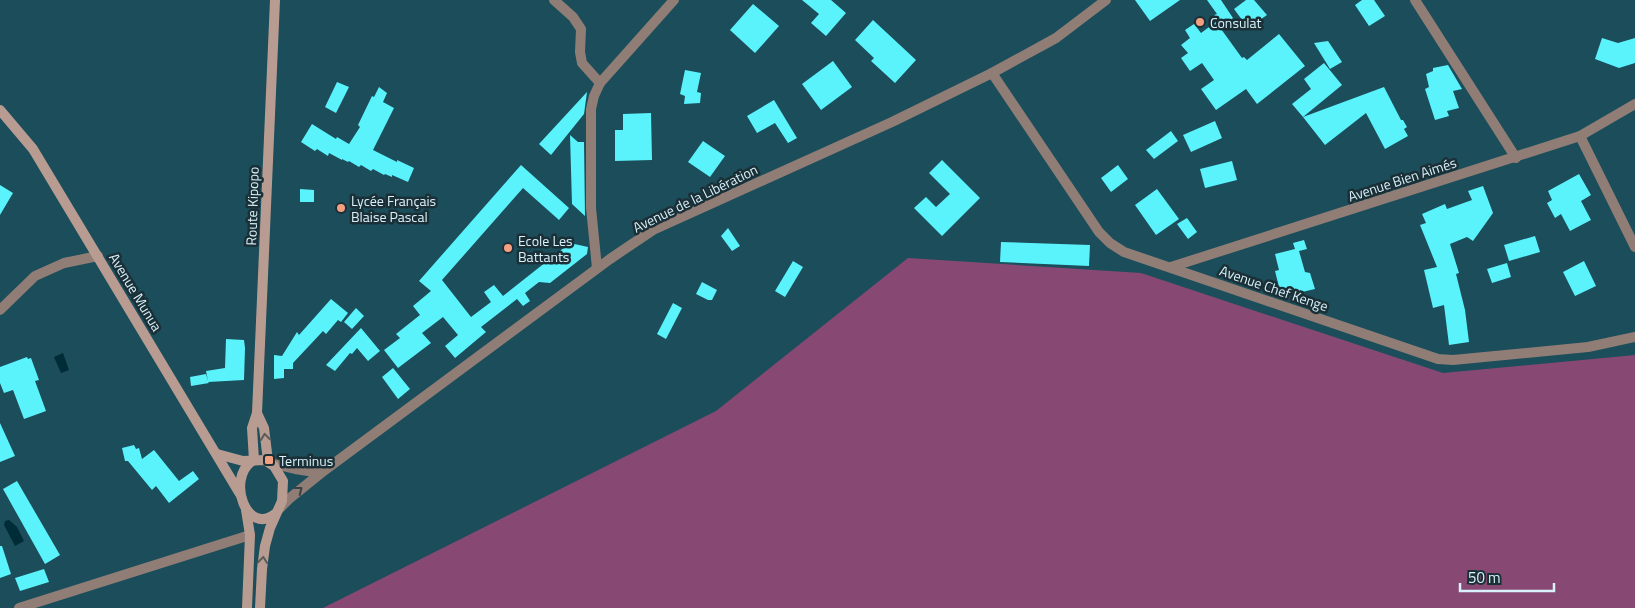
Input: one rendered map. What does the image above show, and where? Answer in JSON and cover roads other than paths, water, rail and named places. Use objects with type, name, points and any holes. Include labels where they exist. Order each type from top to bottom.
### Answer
[{"type":"main road","name":"Route Kipopo","points":[[253,461],[252,428],[257,414],[275,0]]},
{"type":"main road","name":"Avenue Munua","points":[[0,110],[33,149],[241,497]]},
{"type":"main road","name":"Route Kipopo","points":[[257,414],[264,428],[269,462]]},
{"type":"main road","points":[[217,454],[239,460],[269,462],[277,470],[282,481],[283,496],[267,538],[263,556],[260,608]]},
{"type":"main road","points":[[247,608],[250,535],[246,510],[241,497],[242,475],[253,461]]},
{"type":"main road","points":[[246,510],[252,516],[260,518],[268,518],[277,511]]},
{"type":"street","points":[[554,0],[581,28],[580,52],[582,62],[600,84]]},
{"type":"street","points":[[598,268],[591,208],[591,109],[594,96],[600,84],[674,0]]},
{"type":"street","points":[[1414,0],[1516,158]]},
{"type":"street","name":"Avenue de la Libération","points":[[277,511],[321,473],[598,268],[653,230],[892,122],[992,74],[1056,38],[1098,2]]},
{"type":"street","name":"Avenue Chef Kenge","points":[[992,74],[1099,232],[1110,243],[1124,252],[1438,359],[1454,360],[1588,346],[1635,337]]},
{"type":"street","name":"Avenue Bien Aimés","points":[[1171,267],[1580,136],[1635,104]]},
{"type":"street","points":[[1580,136],[1635,247]]},
{"type":"street","points":[[0,310],[35,276],[64,263],[98,256]]},
{"type":"street","points":[[269,462],[321,473]]},
{"type":"street","points":[[20,608],[250,535]]},
{"type":"water","points":[[63,353],[69,370],[61,373],[54,357]]},
{"type":"water","points":[[9,520],[17,527],[24,541],[15,546],[4,525],[5,521]]},
{"type":"place","name":"Consulat","points":[[1200,22]]},
{"type":"place","name":"Lycée Français Blaise Pascal","points":[[341,208]]},
{"type":"place","name":"Ecole Les Battants","points":[[508,248]]},
{"type":"place","name":"Terminus","points":[[269,460]]}]
